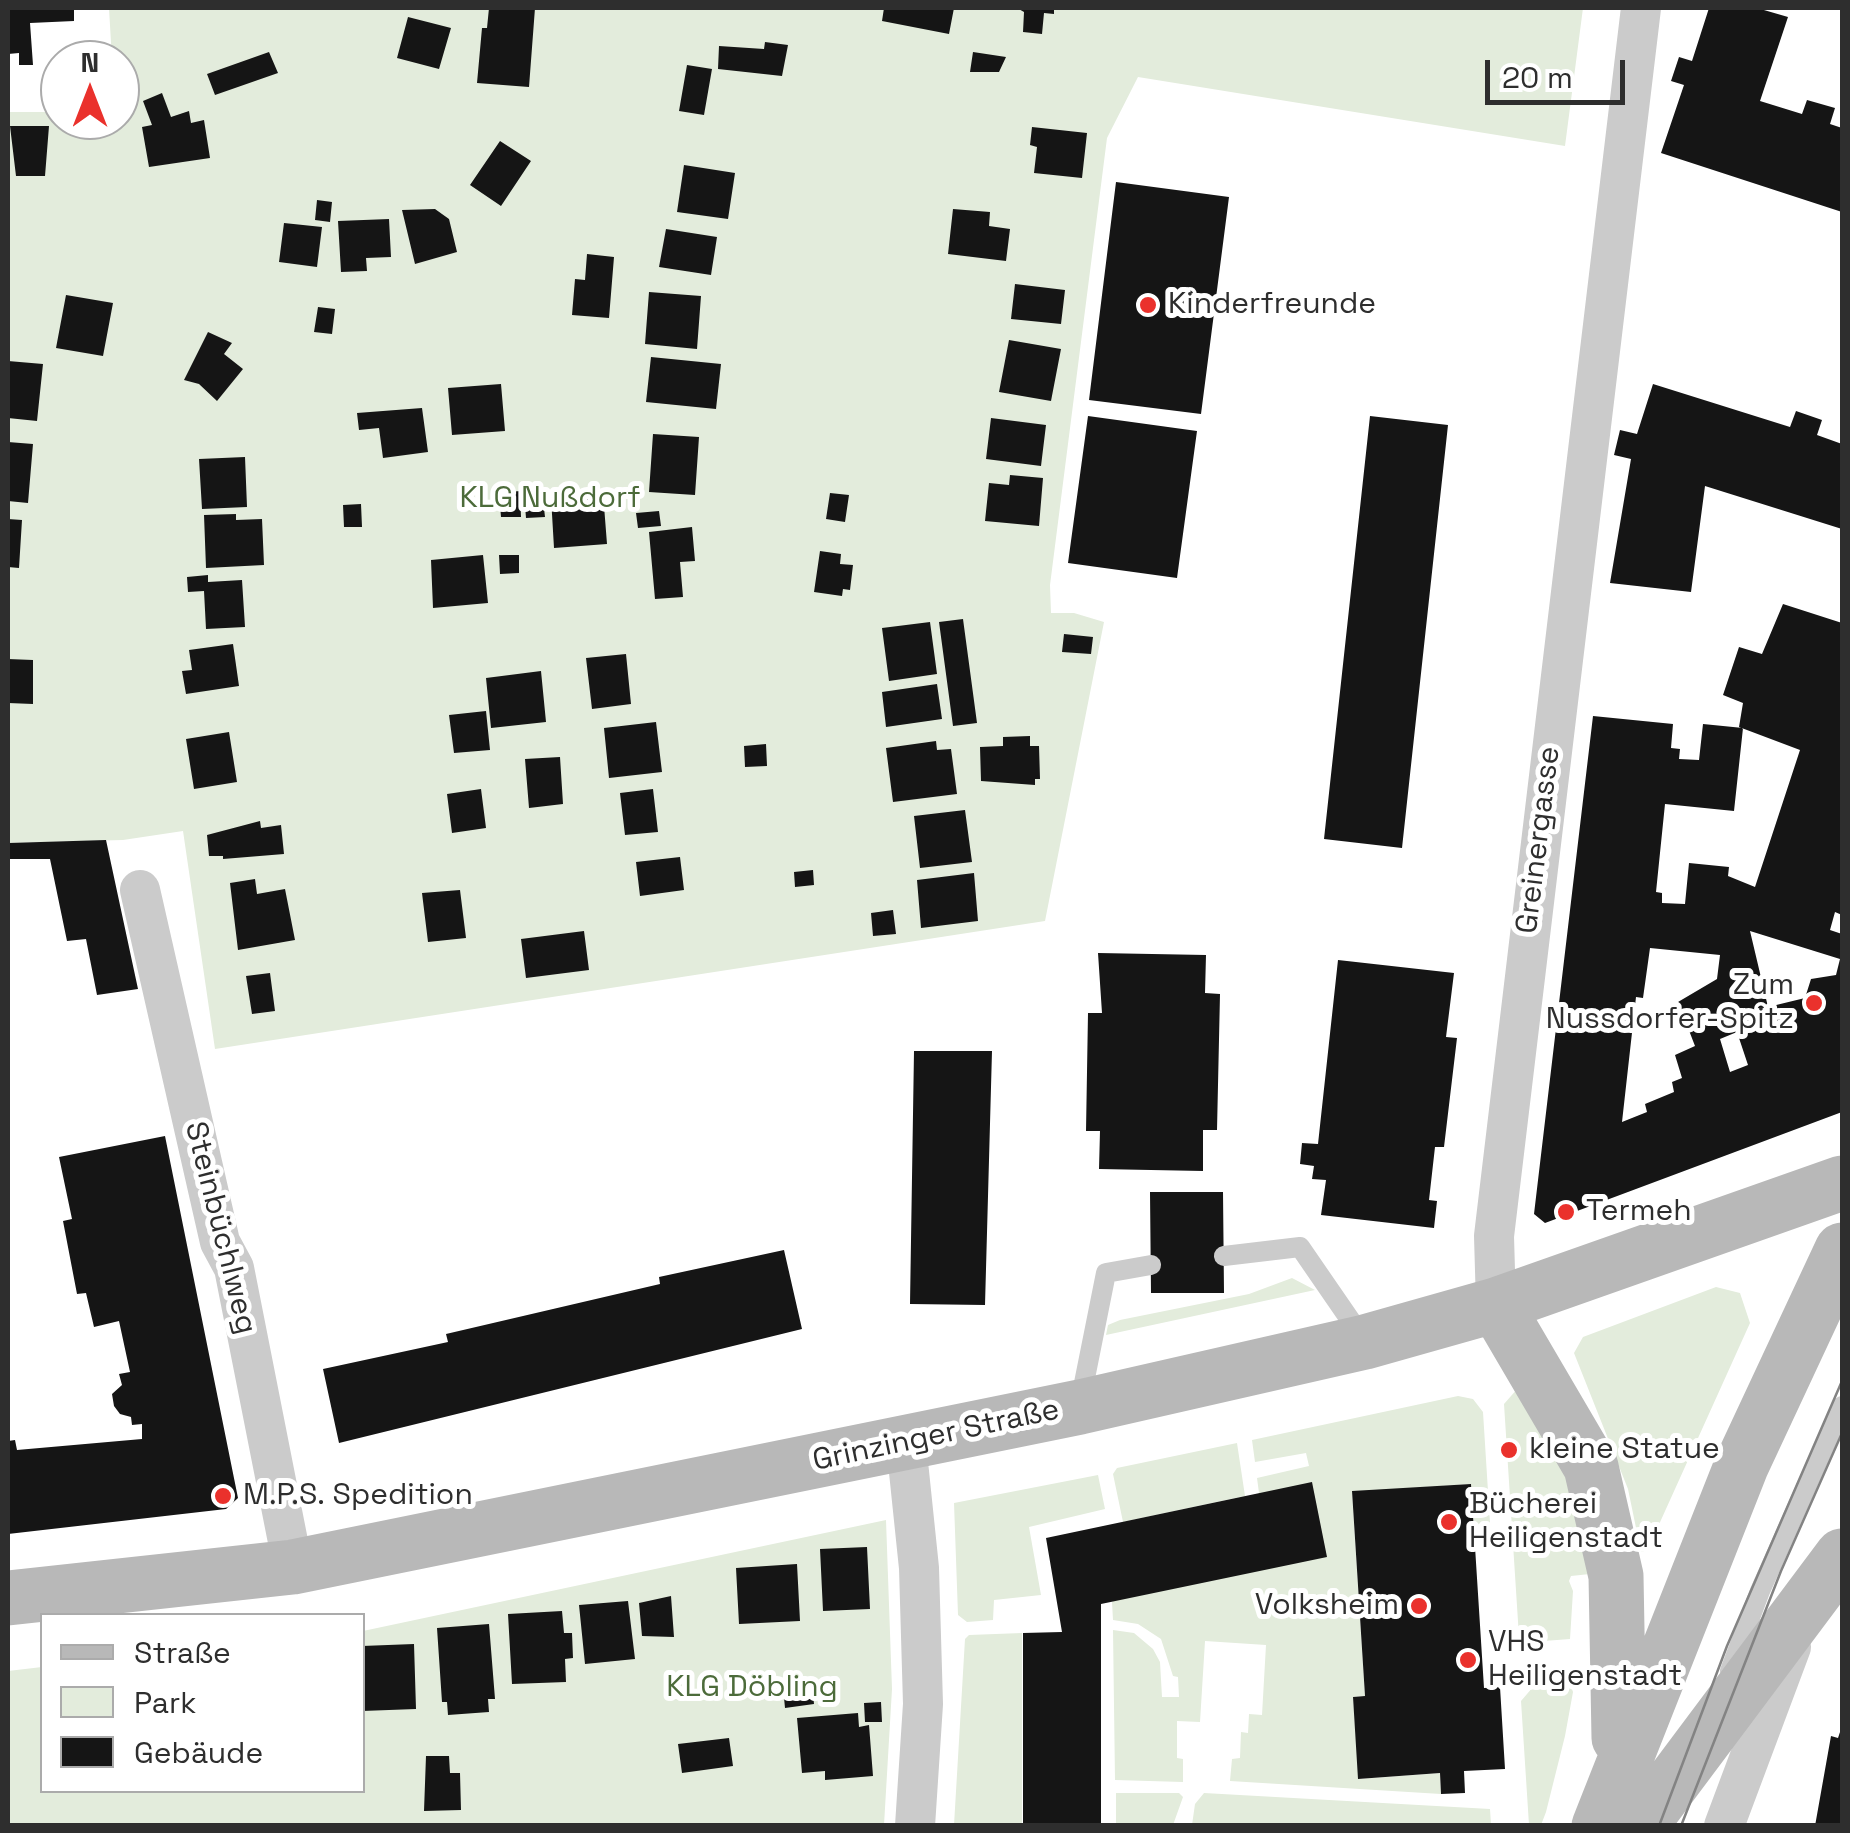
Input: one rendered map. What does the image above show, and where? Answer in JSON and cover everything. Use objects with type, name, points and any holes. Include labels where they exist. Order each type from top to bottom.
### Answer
[{"type":"street","name":"Greinergasse","points":[[1618,1768],[1616,1576],[1591,1467],[1496,1305],[1494,1236],[1640,8]]},
{"type":"street","name":"Steinbüchlweg","points":[[140,890],[220,1242],[234,1268],[293,1567]]},
{"type":"street","name":"Grinzinger Straße","points":[[8,1598],[293,1567],[906,1443],[1365,1342],[1496,1305],[1842,1183]]},
{"type":"street","points":[[1599,1826],[1618,1768],[1742,1464],[1842,1250]]},
{"type":"street","points":[[906,1443],[919,1568],[924,1704],[915,1826]]},
{"type":"street","points":[[1640,1826],[1842,1556]]},
{"type":"street","points":[[1724,1826],[1806,1605]]},
{"type":"lane","points":[[1224,1256],[1300,1247],[1365,1342]]},
{"type":"lane","points":[[1080,1406],[1106,1273],[1151,1265]]},
{"type":"lane","points":[[1671,1826],[1760,1592],[1842,1406]]},
{"type":"green space","name":"KLG Nußdorf","points":[[109,8],[1583,8],[1565,146],[1138,77],[1107,138],[1050,585],[1051,613],[1074,613],[1104,622],[1045,921],[215,1049],[183,831],[123,840],[8,843],[8,112],[40,112],[40,140],[140,140],[140,40],[111,40]]},
{"type":"green space","points":[[1292,1278],[1315,1290],[1106,1335],[1108,1325],[1120,1320],[1249,1294]]},
{"type":"green space","points":[[1716,1287],[1740,1293],[1750,1323],[1647,1551],[1641,1552],[1628,1489],[1574,1353],[1583,1337]]},
{"type":"green space","points":[[1518,1388],[1562,1458],[1590,1574],[1571,1576],[1569,1581],[1573,1591],[1570,1639],[1531,1642],[1519,1637],[1504,1404]]},
{"type":"green space","points":[[1458,1396],[1473,1399],[1483,1412],[1490,1523],[1474,1525],[1471,1484],[1352,1492],[1365,1696],[1353,1697],[1359,1779],[1440,1773],[1441,1794],[1230,1781],[1232,1759],[1240,1758],[1241,1732],[1248,1733],[1249,1714],[1262,1715],[1266,1645],[1205,1641],[1200,1722],[1177,1721],[1177,1758],[1183,1759],[1183,1782],[1115,1780],[1113,1630],[1134,1633],[1153,1649],[1160,1662],[1162,1697],[1179,1697],[1178,1677],[1173,1676],[1161,1639],[1138,1624],[1113,1620],[1112,1602],[1259,1493],[1257,1478],[1309,1466],[1306,1453],[1255,1462],[1252,1440]]},
{"type":"green space","points":[[1237,1443],[1245,1496],[1123,1522],[1113,1474],[1117,1468]]},
{"type":"green space","points":[[1098,1475],[1105,1509],[1029,1527],[1041,1595],[994,1600],[993,1620],[967,1622],[958,1615],[954,1503]]},
{"type":"green space","name":"KLG Döbling","points":[[886,1520],[892,1689],[884,1825],[8,1825],[8,1671],[40,1667],[40,1793],[365,1793],[365,1631]]},
{"type":"green space","points":[[1022,1633],[1022,1825],[954,1825],[965,1639],[969,1635]]},
{"type":"green space","points":[[1559,1683],[1571,1686],[1573,1692],[1565,1736],[1541,1825],[1529,1825],[1521,1701],[1533,1687]]},
{"type":"green space","points":[[1116,1793],[1179,1793],[1183,1797],[1173,1825],[1116,1826]]},
{"type":"green space","points":[[1204,1793],[1490,1809],[1491,1825],[1192,1825],[1195,1804]]},
{"type":"building","points":[[8,8],[74,8],[74,21],[30,23],[33,65],[19,65],[19,53],[8,54]]},
{"type":"building","points":[[489,8],[535,8],[529,87],[477,83],[482,28],[487,28]]},
{"type":"building","points":[[884,8],[954,8],[949,34],[882,21]]},
{"type":"building","points":[[1017,8],[1054,8],[1054,14],[1044,13],[1042,34],[1023,32],[1024,12]]},
{"type":"building","points":[[1709,8],[1757,8],[1788,17],[1760,101],[1802,114],[1807,100],[1835,108],[1830,124],[1842,128],[1842,212],[1661,153],[1684,85],[1671,81],[1679,57],[1692,61]]},
{"type":"building","points":[[408,17],[451,28],[439,69],[397,58]]},
{"type":"building","points":[[765,42],[788,45],[782,76],[718,69],[719,46],[764,49]]},
{"type":"building","points":[[269,52],[278,73],[215,95],[207,74]]},
{"type":"building","points":[[973,52],[1006,57],[999,72],[970,72]]},
{"type":"building","points":[[687,65],[712,69],[704,115],[679,111]]},
{"type":"building","points":[[162,93],[171,117],[189,111],[191,123],[204,120],[210,158],[149,167],[142,127],[152,125],[143,101]]},
{"type":"building","points":[[10,126],[40,126],[40,140],[48,140],[45,176],[16,176]]},
{"type":"building","points":[[1032,127],[1087,133],[1082,178],[1034,173],[1037,147],[1030,145]]},
{"type":"building","points":[[500,141],[531,161],[501,206],[470,185]]},
{"type":"building","points":[[684,165],[735,173],[728,219],[677,212]]},
{"type":"building","points":[[1116,182],[1229,197],[1201,414],[1089,400]]},
{"type":"building","points":[[317,200],[332,202],[330,222],[315,220]]},
{"type":"building","points":[[435,209],[449,219],[457,252],[415,264],[402,210]]},
{"type":"building","points":[[953,209],[990,212],[989,226],[1010,229],[1006,261],[948,254]]},
{"type":"building","points":[[389,219],[391,257],[366,258],[367,271],[341,272],[338,221]]},
{"type":"building","points":[[284,223],[322,227],[317,267],[279,262]]},
{"type":"building","points":[[666,229],[717,237],[711,275],[659,267]]},
{"type":"building","points":[[587,254],[614,257],[609,318],[572,315],[575,279],[585,280]]},
{"type":"building","points":[[1015,284],[1065,290],[1061,324],[1011,319]]},
{"type":"building","points":[[649,292],[701,296],[697,349],[645,344]]},
{"type":"building","points":[[66,295],[113,303],[103,356],[56,348]]},
{"type":"building","points":[[318,307],[335,309],[332,334],[314,332]]},
{"type":"building","points":[[208,332],[232,343],[224,354],[243,369],[217,401],[199,384],[184,380]]},
{"type":"building","points":[[1009,340],[1061,349],[1051,401],[999,392]]},
{"type":"building","points":[[651,357],[721,364],[716,409],[646,402]]},
{"type":"building","points":[[8,361],[43,364],[37,421],[8,418]]},
{"type":"building","points":[[501,384],[505,431],[452,435],[448,388]]},
{"type":"building","points":[[1653,384],[1790,427],[1796,411],[1822,420],[1817,435],[1842,444],[1842,529],[1705,486],[1691,592],[1610,583],[1631,459],[1614,455],[1620,430],[1637,434]]},
{"type":"building","points":[[422,408],[428,452],[383,458],[379,428],[359,430],[357,413]]},
{"type":"building","points":[[1088,416],[1197,431],[1177,578],[1068,563]]},
{"type":"building","points":[[1370,416],[1448,425],[1402,848],[1324,839]]},
{"type":"building","points":[[991,418],[1046,425],[1041,466],[986,459]]},
{"type":"building","points":[[653,434],[699,437],[695,495],[649,492]]},
{"type":"building","points":[[8,442],[33,444],[28,503],[8,501]]},
{"type":"building","points":[[245,457],[247,507],[202,509],[199,459]]},
{"type":"building","points":[[1010,475],[1043,478],[1039,526],[985,521],[989,483],[1009,485]]},
{"type":"building","points":[[520,491],[521,517],[501,517],[499,493]]},
{"type":"building","points":[[542,491],[545,517],[526,518],[524,493]]},
{"type":"building","points":[[603,493],[607,544],[554,548],[551,497]]},
{"type":"building","points":[[830,493],[849,495],[845,522],[826,519]]},
{"type":"building","points":[[361,504],[362,527],[344,527],[343,505]]},
{"type":"building","points":[[659,511],[661,526],[638,528],[636,513]]},
{"type":"building","points":[[236,514],[236,520],[262,519],[264,565],[206,568],[204,515]]},
{"type":"building","points":[[8,519],[22,520],[19,568],[8,567]]},
{"type":"building","points":[[692,527],[695,561],[680,562],[683,597],[655,599],[649,532]]},
{"type":"building","points":[[820,551],[841,554],[840,564],[853,565],[850,590],[843,589],[842,596],[814,592]]},
{"type":"building","points":[[483,555],[488,603],[433,608],[431,560]]},
{"type":"building","points":[[499,555],[519,555],[519,573],[500,574]]},
{"type":"building","points":[[208,575],[208,582],[242,580],[245,627],[206,629],[204,591],[188,592],[187,577]]},
{"type":"building","points":[[1783,604],[1842,623],[1842,915],[1835,912],[1830,930],[1842,934],[1842,1112],[1545,1223],[1534,1214],[1593,716],[1673,724],[1671,748],[1680,749],[1679,759],[1699,760],[1703,724],[1741,728],[1743,703],[1723,695],[1739,647],[1762,654]],"holes":[[[1743,728],[1800,750],[1755,887],[1728,876],[1729,867],[1689,863],[1685,904],[1662,903],[1662,893],[1656,892],[1665,804],[1734,811]],[[1750,931],[1840,959],[1836,975],[1811,979],[1805,998],[1768,1007]],[[1650,948],[1720,955],[1717,979],[1678,1002],[1695,1046],[1675,1055],[1682,1078],[1672,1082],[1674,1092],[1645,1104],[1647,1112],[1622,1122],[1636,997],[1643,998]],[[1737,1032],[1748,1065],[1730,1072],[1720,1039]]]},
{"type":"building","points":[[963,619],[977,723],[953,726],[939,622]]},
{"type":"building","points":[[930,622],[937,674],[889,681],[882,628]]},
{"type":"building","points":[[1064,634],[1093,637],[1091,654],[1062,652]]},
{"type":"building","points":[[233,644],[239,686],[186,694],[182,671],[192,670],[189,650]]},
{"type":"building","points":[[626,654],[631,704],[592,709],[586,658]]},
{"type":"building","points":[[8,659],[33,660],[33,704],[8,703]]},
{"type":"building","points":[[541,671],[546,722],[491,728],[486,678]]},
{"type":"building","points":[[937,684],[942,719],[886,727],[882,692]]},
{"type":"building","points":[[486,711],[490,750],[454,753],[449,715]]},
{"type":"building","points":[[656,722],[662,772],[609,778],[604,728]]},
{"type":"building","points":[[229,732],[237,782],[194,789],[186,739]]},
{"type":"building","points":[[1030,736],[1030,746],[1039,746],[1040,779],[1035,779],[1035,785],[981,781],[980,747],[1003,746],[1003,737]]},
{"type":"building","points":[[936,741],[937,750],[951,749],[957,794],[893,802],[886,748]]},
{"type":"building","points":[[766,744],[767,766],[745,767],[744,746]]},
{"type":"building","points":[[560,757],[563,804],[529,808],[525,759]]},
{"type":"building","points":[[481,789],[486,828],[452,833],[447,794]]},
{"type":"building","points":[[653,789],[658,832],[625,835],[620,793]]},
{"type":"building","points":[[965,810],[972,862],[920,868],[914,816]]},
{"type":"building","points":[[260,821],[261,828],[281,825],[284,854],[223,859],[209,856],[207,835]]},
{"type":"building","points":[[106,840],[138,989],[97,995],[86,939],[67,941],[50,859],[8,859],[8,843]]},
{"type":"building","points":[[680,857],[684,890],[640,896],[636,862]]},
{"type":"building","points":[[813,870],[814,885],[795,887],[794,872]]},
{"type":"building","points":[[974,873],[978,921],[921,928],[917,880]]},
{"type":"building","points":[[255,879],[257,894],[285,889],[295,940],[238,950],[230,883]]},
{"type":"building","points":[[460,890],[466,938],[428,942],[422,893]]},
{"type":"building","points":[[893,910],[896,934],[873,936],[871,913]]},
{"type":"building","points":[[584,931],[589,970],[526,978],[521,939]]},
{"type":"building","points":[[1098,953],[1206,955],[1205,993],[1220,994],[1217,1130],[1203,1130],[1203,1171],[1099,1169],[1100,1131],[1086,1131],[1088,1013],[1102,1013]]},
{"type":"building","points":[[1338,960],[1454,973],[1446,1037],[1457,1038],[1444,1147],[1435,1147],[1429,1200],[1437,1201],[1434,1228],[1321,1215],[1326,1180],[1312,1179],[1314,1166],[1300,1164],[1302,1143],[1318,1144]]},
{"type":"building","points":[[270,973],[275,1011],[252,1014],[246,976]]},
{"type":"building","points":[[914,1051],[992,1051],[985,1305],[910,1304]]},
{"type":"building","points":[[165,1136],[238,1498],[226,1509],[8,1534],[8,1441],[15,1440],[17,1450],[142,1439],[142,1424],[132,1425],[131,1417],[120,1414],[114,1406],[112,1394],[122,1385],[119,1374],[130,1372],[119,1321],[94,1327],[86,1293],[77,1294],[63,1221],[72,1219],[59,1157]]},
{"type":"building","points":[[1150,1192],[1223,1192],[1224,1293],[1151,1293]]},
{"type":"building","points":[[784,1250],[802,1329],[339,1443],[323,1369],[448,1342],[446,1334],[660,1284],[659,1277]]},
{"type":"building","points":[[1312,1482],[1327,1557],[1101,1604],[1101,1826],[1023,1826],[1023,1633],[1062,1632],[1046,1538]]},
{"type":"building","name":"Volksheim","points":[[1471,1484],[1484,1688],[1500,1687],[1505,1769],[1464,1771],[1465,1793],[1441,1794],[1440,1773],[1358,1779],[1353,1697],[1365,1696],[1352,1491]]},
{"type":"building","points":[[867,1547],[870,1609],[823,1611],[820,1549]]},
{"type":"building","points":[[797,1564],[800,1621],[739,1624],[736,1568]]},
{"type":"building","points":[[671,1596],[674,1637],[642,1636],[639,1603]]},
{"type":"building","points":[[628,1601],[635,1659],[585,1664],[579,1605]]},
{"type":"building","points":[[562,1611],[564,1633],[572,1633],[573,1658],[565,1659],[566,1682],[512,1684],[508,1614]]},
{"type":"building","points":[[489,1624],[495,1699],[488,1699],[489,1712],[448,1715],[447,1702],[442,1702],[437,1628]]},
{"type":"building","points":[[414,1644],[416,1709],[365,1711],[365,1646]]},
{"type":"building","points":[[812,1684],[814,1704],[785,1708],[783,1687]]},
{"type":"building","points":[[881,1702],[882,1722],[865,1722],[864,1703]]},
{"type":"building","points":[[858,1713],[859,1727],[869,1725],[873,1776],[825,1780],[825,1771],[802,1773],[797,1718]]},
{"type":"building","points":[[1842,1726],[1842,1826],[1815,1826],[1831,1736],[1838,1738]]},
{"type":"building","points":[[729,1738],[733,1766],[682,1773],[678,1744]]},
{"type":"building","points":[[426,1756],[449,1756],[450,1773],[460,1773],[461,1810],[424,1811]]},
{"type":"tram line","points":[[1659,1826],[1727,1646],[1842,1381]]},
{"type":"tram line","points":[[1681,1826],[1781,1571],[1842,1433]]},
{"type":"place","name":"Kinderfreunde","points":[[1148,305]]},
{"type":"place","name":"Zum Nussdorfer-Spitz","points":[[1814,1003]]},
{"type":"place","name":"Termeh","points":[[1566,1212]]},
{"type":"place","name":"kleine Statue","points":[[1509,1450]]},
{"type":"place","name":"M.P.S. Spedition","points":[[223,1496]]},
{"type":"place","name":"Bücherei Heiligenstadt","points":[[1449,1522]]},
{"type":"place","name":"Volksheim","points":[[1419,1606]]},
{"type":"place","name":"VHS Heiligenstadt","points":[[1468,1660]]}]
